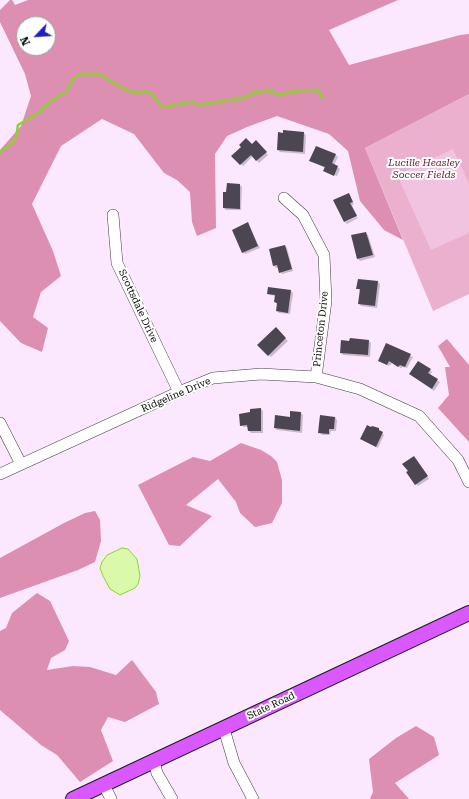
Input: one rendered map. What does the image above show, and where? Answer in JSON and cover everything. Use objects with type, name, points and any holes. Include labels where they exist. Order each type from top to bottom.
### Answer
[{"type":"main road","name":"State Road","points":[[74,799],[469,613]]},
{"type":"street","name":"Princeton Drive","points":[[284,198],[304,215],[324,255],[326,301],[316,377]]},
{"type":"street","name":"Scottsdale Drive","points":[[113,215],[117,263],[179,392]]},
{"type":"street","name":"Ridgeline Drive","points":[[0,474],[179,392],[213,378],[261,374],[316,377],[360,389],[419,416],[458,460],[469,482]]},
{"type":"street","points":[[0,423],[21,464]]},
{"type":"street","points":[[224,729],[234,763],[252,799]]},
{"type":"street","points":[[154,761],[157,774],[172,799]]},
{"type":"street","points":[[104,785],[110,799]]},
{"type":"green space","name":"Lucille Heasley Soccer Fields","points":[[469,94],[469,294],[433,311],[365,148]]},
{"type":"green space","points":[[453,149],[469,184],[469,233],[431,250],[397,175]]},
{"type":"shaded area","points":[[10,0],[12,0],[15,5],[28,0],[398,0],[329,30],[349,65],[460,35],[469,34],[469,94],[365,148],[403,240],[384,230],[360,201],[348,151],[329,134],[277,116],[227,136],[215,154],[216,228],[197,236],[192,222],[190,192],[177,180],[164,173],[134,134],[102,119],[61,146],[32,204],[53,251],[61,276],[41,292],[33,317],[48,328],[42,352],[21,343],[0,321],[0,150],[21,126],[31,96],[25,74],[16,56],[56,56],[56,16],[16,16],[16,55],[0,22],[0,10]]},
{"type":"shaded area","points":[[447,339],[469,365],[469,442],[438,408],[449,395],[445,367],[450,367],[438,346]]},
{"type":"shaded area","points":[[241,443],[261,450],[277,462],[282,480],[282,503],[272,523],[255,527],[240,513],[236,502],[218,479],[186,505],[212,516],[180,546],[169,545],[138,485],[193,457],[210,461]]},
{"type":"shaded area","points":[[95,511],[100,520],[101,541],[95,562],[78,570],[0,598],[0,558],[64,523],[85,513]]},
{"type":"shaded area","points":[[122,548],[128,549],[137,559],[140,576],[138,584],[135,588],[120,595],[110,589],[100,568],[107,555]]},
{"type":"shaded area","points":[[37,593],[50,601],[69,641],[65,650],[51,658],[47,670],[73,666],[90,667],[116,675],[132,660],[156,692],[159,704],[125,722],[108,717],[101,730],[113,761],[80,782],[57,755],[41,745],[0,710],[0,631],[6,628],[12,613]]},
{"type":"shaded area","points":[[416,726],[434,737],[439,755],[395,783],[409,799],[370,799],[373,792],[369,759],[396,738]]},
{"type":"building","points":[[283,130],[304,132],[303,152],[277,150],[278,132],[283,133]]},
{"type":"building","points":[[246,138],[252,144],[256,140],[267,152],[256,161],[251,155],[240,165],[231,156],[241,147],[239,145]]},
{"type":"building","points":[[316,146],[336,154],[332,163],[338,166],[334,176],[323,171],[325,167],[309,161]]},
{"type":"building","points":[[227,183],[240,184],[240,209],[223,208],[223,192],[226,192]]},
{"type":"building","points":[[349,193],[353,202],[350,203],[357,216],[344,222],[333,200]]},
{"type":"building","points":[[248,222],[258,246],[242,253],[232,230]]},
{"type":"building","points":[[366,232],[373,255],[357,259],[351,235]]},
{"type":"building","points":[[285,245],[292,269],[279,273],[277,265],[273,266],[269,249]]},
{"type":"building","points":[[358,279],[378,281],[375,306],[358,304],[360,289],[356,289]]},
{"type":"building","points":[[268,287],[291,290],[288,313],[276,311],[277,303],[274,302],[275,295],[267,294]]},
{"type":"building","points":[[276,327],[286,338],[268,356],[257,345]]},
{"type":"building","points":[[350,338],[369,340],[368,355],[340,353],[341,340],[349,341]]},
{"type":"building","points":[[386,343],[411,354],[405,367],[400,365],[398,367],[389,361],[387,365],[378,361]]},
{"type":"building","points":[[418,361],[431,369],[428,373],[438,379],[432,389],[409,374]]},
{"type":"building","points":[[261,408],[261,431],[248,431],[247,425],[240,426],[239,414],[250,412],[250,409]]},
{"type":"building","points":[[290,411],[301,412],[300,431],[274,428],[275,415],[290,417]]},
{"type":"building","points":[[320,415],[335,417],[334,429],[329,429],[329,434],[318,433]]},
{"type":"building","points":[[367,425],[379,428],[379,430],[383,432],[376,447],[360,439]]},
{"type":"building","points":[[414,456],[428,476],[415,485],[406,472],[408,471],[402,464]]},
{"type":"waterway","points":[[0,152],[11,144],[16,137],[18,125],[40,112],[52,100],[66,92],[74,78],[81,74],[99,74],[124,89],[133,92],[150,92],[162,107],[192,102],[198,105],[238,99],[251,95],[256,91],[261,93],[266,90],[281,95],[289,92],[318,90],[323,98]]}]
